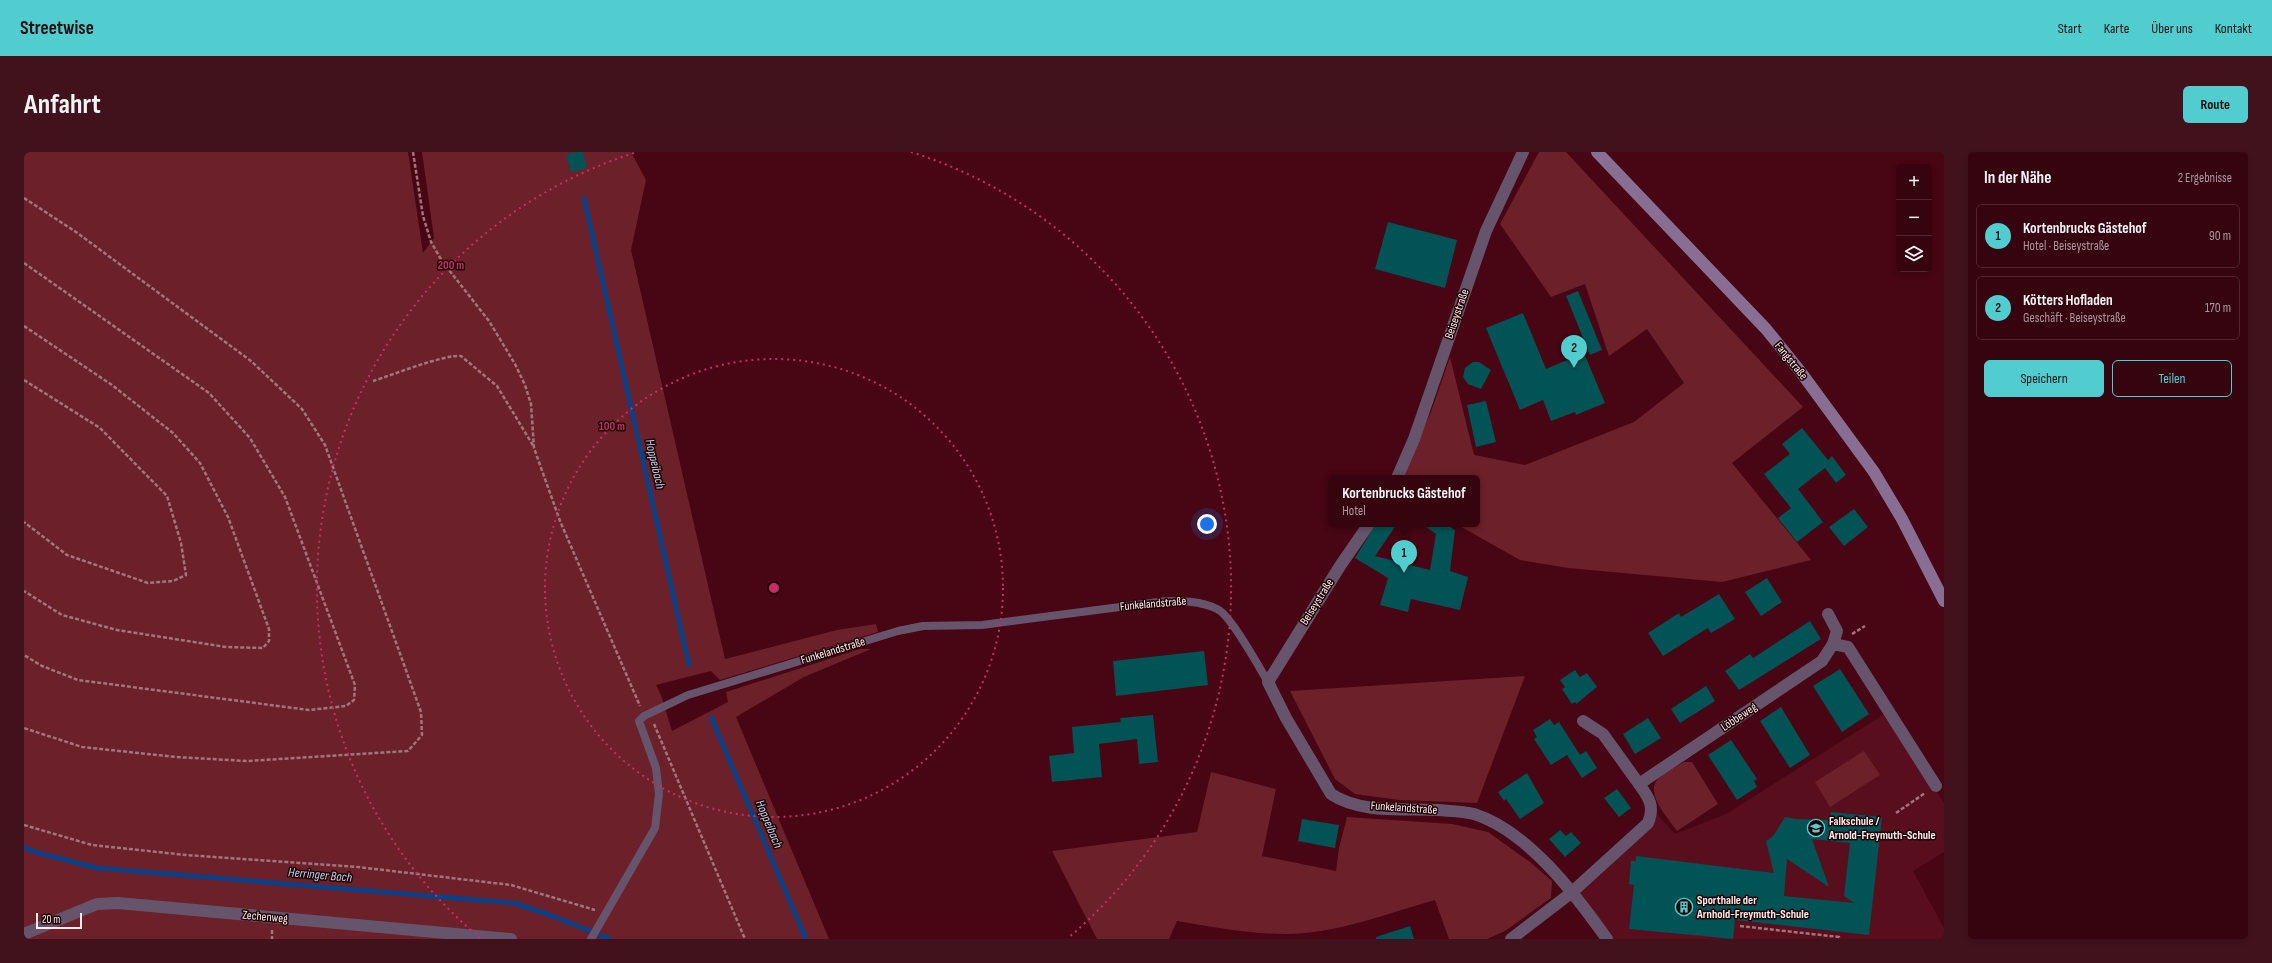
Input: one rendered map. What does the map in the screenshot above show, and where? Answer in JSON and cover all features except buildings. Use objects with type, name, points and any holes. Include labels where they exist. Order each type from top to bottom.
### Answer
[{"type":"main road","name":"Fangstraße","points":[[1596,152],[1766,329],[1805,377],[1874,472],[1902,519],[1944,601]]},
{"type":"street","name":"Beiseystraße","points":[[1399,475],[1414,439],[1486,231],[1523,152]]},
{"type":"street","name":"Beiseystraße","points":[[1268,682],[1340,566],[1367,527]]},
{"type":"street","name":"Löbbeweg","points":[[1639,784],[1822,661],[1833,644],[1838,631],[1828,614]]},
{"type":"street","points":[[1833,644],[1848,647],[1936,786]]},
{"type":"street","name":"Funkelandstraße","points":[[1268,682],[1286,718],[1332,794],[1343,802],[1388,809],[1438,810],[1473,814],[1497,824],[1548,865],[1607,939]]},
{"type":"street","points":[[1511,939],[1571,893],[1648,823],[1652,813],[1650,801],[1603,734],[1583,721]]},
{"type":"street","name":"Zechenweg","points":[[24,934],[97,904],[118,903],[511,939]]},
{"type":"lane","name":"Funkelandstraße","points":[[647,714],[688,694],[898,631],[923,626],[982,625],[1166,601],[1191,601],[1219,609],[1233,626],[1268,682]]},
{"type":"lane","points":[[591,939],[656,828],[659,794],[656,768],[640,721],[647,714]]},
{"type":"path","points":[[413,152],[423,216],[431,242],[442,261],[489,321],[515,364],[531,404],[534,448]]},
{"type":"path","points":[[24,198],[76,232],[251,361],[302,409],[325,445],[421,712],[422,735],[408,751],[247,761],[82,747],[24,728]]},
{"type":"path","points":[[24,263],[209,393],[250,438],[285,497],[355,685],[354,700],[346,706],[310,710],[78,680],[42,666],[24,655]]},
{"type":"path","points":[[24,326],[112,385],[173,433],[200,463],[228,517],[269,629],[269,641],[263,648],[226,647],[117,630],[62,615],[24,591]]},
{"type":"path","points":[[373,381],[453,355],[461,356],[496,386],[534,448],[560,521],[624,674],[647,714],[745,939]]},
{"type":"path","points":[[24,380],[100,428],[166,496],[181,544],[186,575],[172,581],[148,583],[67,555],[24,522]]},
{"type":"path","points":[[1896,813],[1936,786]]},
{"type":"path","points":[[24,825],[92,845],[186,855],[358,867],[511,885],[590,908],[606,915]]},
{"type":"path","points":[[1740,926],[1839,936],[1839,939]]},
{"type":"shaded area","points":[[24,152],[408,152],[423,253],[434,238],[422,152],[631,152],[646,180],[631,250],[725,659],[837,630],[876,624],[878,632],[720,680],[711,671],[656,685],[661,695],[672,731],[728,702],[726,692],[860,649],[871,649],[804,677],[736,717],[829,939],[24,939]]},
{"type":"shaded area","points":[[1539,152],[1566,152],[1803,407],[1732,463],[1811,560],[1722,582],[1568,568],[1520,560],[1461,527],[1480,527],[1480,475],[1401,475],[1431,412],[1450,357],[1474,455],[1525,465],[1634,422],[1684,383],[1647,329],[1609,356],[1585,284],[1551,297],[1500,224]]},
{"type":"shaded area","points":[[1525,676],[1477,803],[1399,800],[1355,794],[1335,779],[1290,691]]},
{"type":"shaded area","name":"Falkschule / Arnold-Freymuth-Schule","points":[[1886,713],[1944,803],[1944,852],[1913,871],[1944,928],[1944,939],[1611,939],[1576,894],[1654,811],[1675,834],[1726,814]]},
{"type":"shaded area","points":[[1864,751],[1880,775],[1830,807],[1815,782]]},
{"type":"shaded area","points":[[1684,762],[1692,762],[1718,804],[1677,831],[1659,806],[1654,791],[1654,785],[1661,776]]},
{"type":"shaded area","points":[[1211,772],[1276,789],[1262,856],[1336,871],[1339,848],[1347,817],[1452,824],[1488,832],[1530,862],[1552,881],[1551,898],[1505,931],[1487,939],[1449,939],[1435,900],[1362,922],[1324,931],[1286,934],[1258,933],[1177,921],[1169,939],[1097,939],[1052,851],[1197,832]]},
{"type":"waterway","name":"Hoppeibach","points":[[584,198],[689,665]]},
{"type":"waterway","name":"Hoppeibach","points":[[711,717],[806,939]]},
{"type":"waterway","name":"Herringer Bach","points":[[24,847],[35,852],[97,868],[514,903],[550,915],[610,939]]},
{"type":"place","name":"Kötters Hofladen","points":[[1574,368]]},
{"type":"place","name":"Kortenbrucks Gästehof","points":[[1404,573]]},
{"type":"place","name":"Falkschule / Arnold-Freymuth-Schule","points":[[1816,828]]},
{"type":"place","name":"Sporthalle der Arnhold-Freymuth-Schule","points":[[1684,907]]}]
